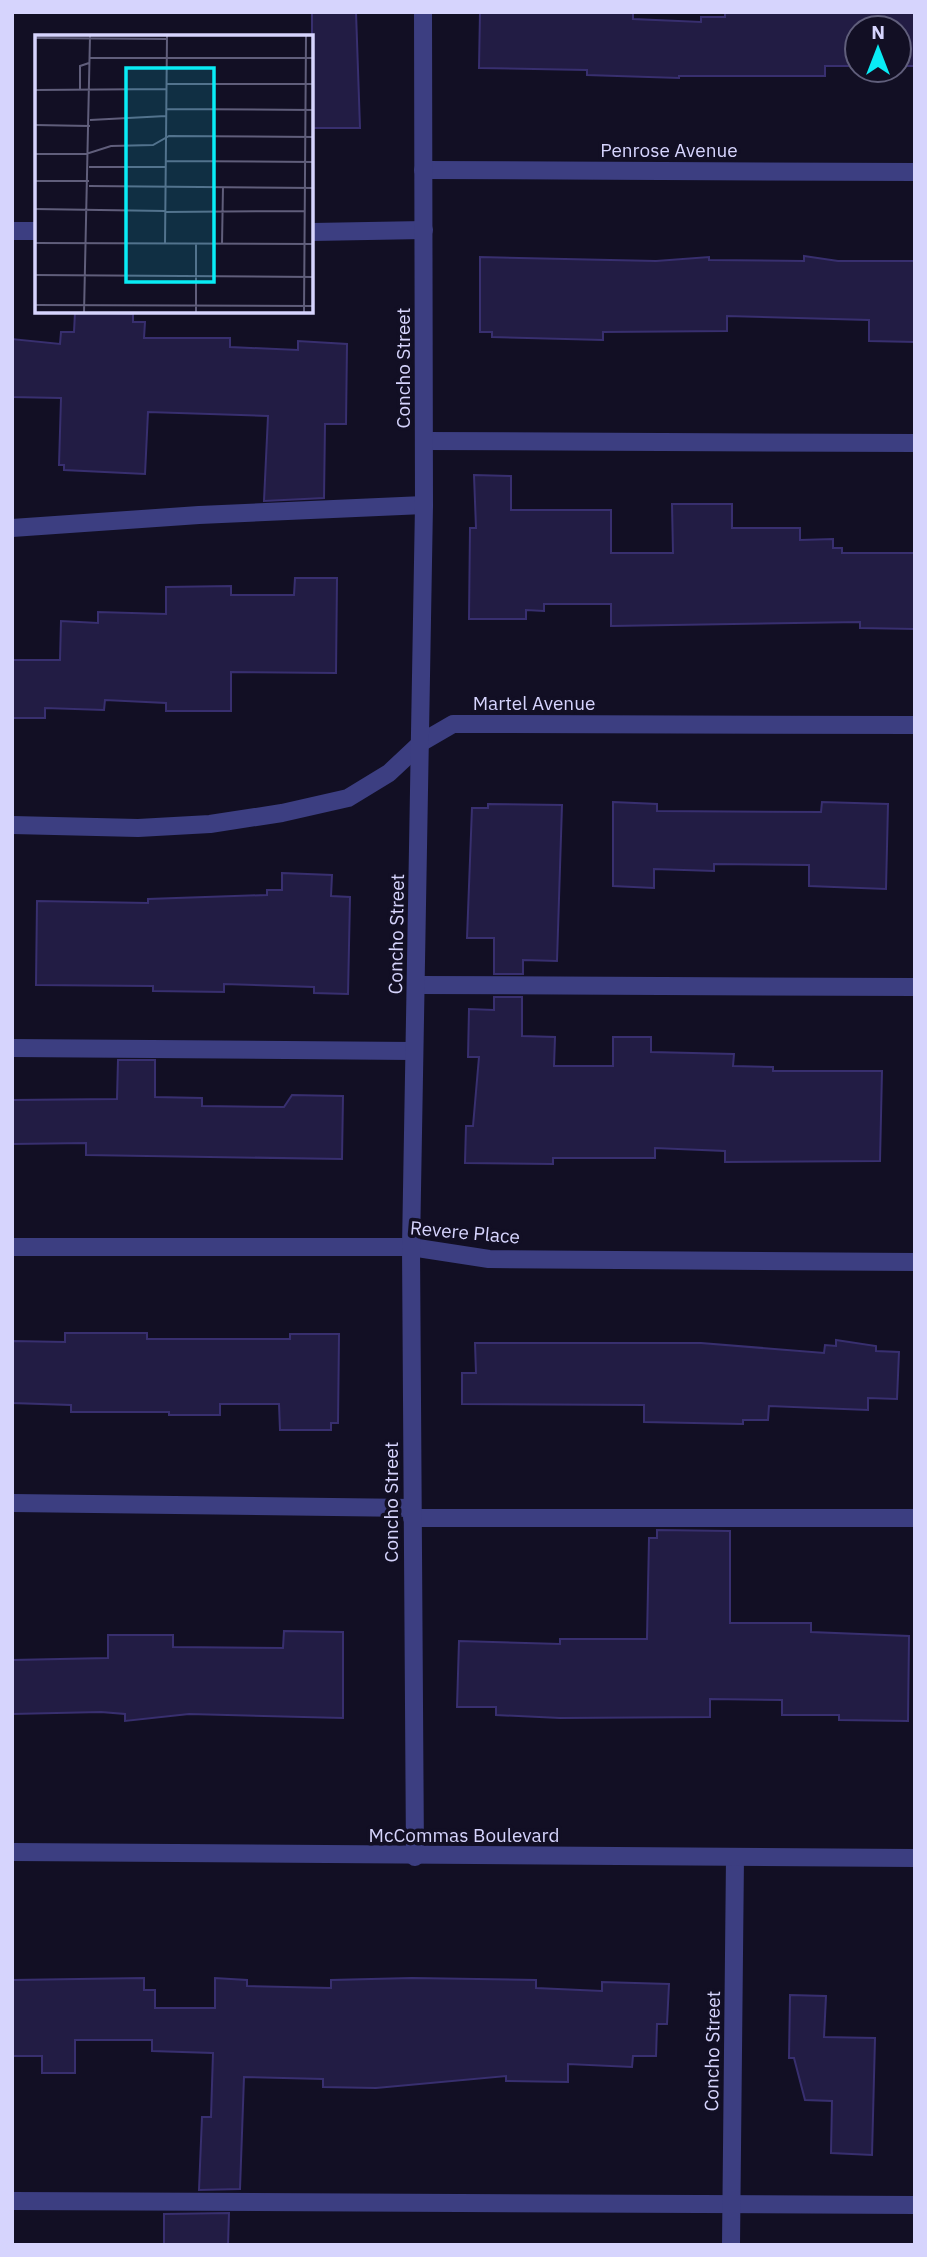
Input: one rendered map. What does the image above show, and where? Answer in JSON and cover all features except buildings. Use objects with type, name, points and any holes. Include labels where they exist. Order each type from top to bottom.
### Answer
[{"type":"street","name":"Concho Street","points":[[415,1857],[411,1247],[422,742],[423,12]]},
{"type":"street","name":"Penrose Avenue","points":[[423,170],[915,172]]},
{"type":"street","points":[[313,232],[424,230]]},
{"type":"street","points":[[12,231],[35,231]]},
{"type":"street","points":[[424,441],[915,443]]},
{"type":"street","points":[[12,528],[200,514],[424,505]]},
{"type":"street","name":"Martel Avenue","points":[[12,825],[138,828],[210,824],[282,813],[348,798],[388,773],[422,742],[453,724],[915,725]]},
{"type":"street","points":[[416,985],[915,987]]},
{"type":"street","points":[[12,1048],[414,1051]]},
{"type":"street","name":"Revere Place","points":[[12,1247],[411,1247],[489,1259],[915,1262]]},
{"type":"street","points":[[12,1503],[412,1513],[915,1518]]},
{"type":"street","name":"McCommas Boulevard","points":[[12,1852],[415,1857],[915,1858]]},
{"type":"street","name":"Concho Street","points":[[731,2245],[735,1857]]},
{"type":"street","points":[[12,2201],[915,2205]]}]
